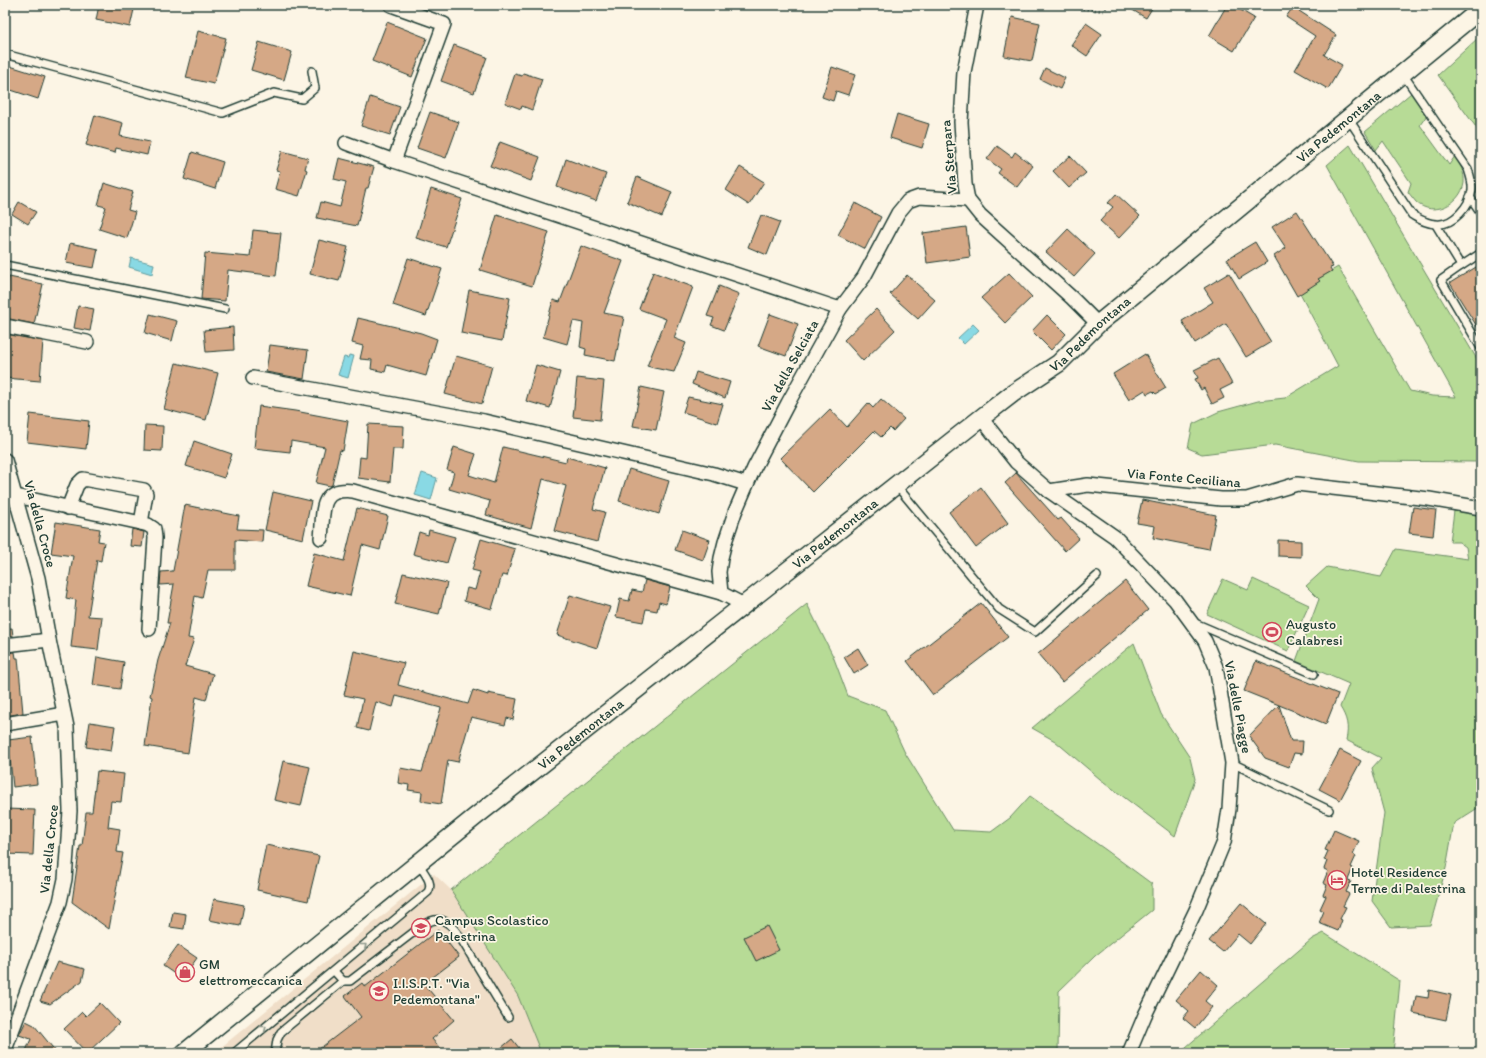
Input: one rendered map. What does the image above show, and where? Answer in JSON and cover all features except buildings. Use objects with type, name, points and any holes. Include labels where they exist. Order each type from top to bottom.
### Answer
[{"type":"street","points":[[392,5],[444,24],[394,161]]},
{"type":"street","name":"Via Sterpara","points":[[977,5],[964,72],[961,105],[964,177],[968,200],[980,214],[1072,298],[1098,324]]},
{"type":"street","name":"Via Pedemontana","points":[[184,1053],[418,863],[744,604],[1012,394],[1059,363],[1098,324],[1481,9]]},
{"type":"street","points":[[346,143],[394,161],[840,309]]},
{"type":"street","name":"Via della Selciata","points":[[721,593],[719,572],[721,558],[730,525],[746,484],[782,414],[840,309],[864,277],[898,213],[908,201],[923,196],[968,200]]},
{"type":"street","points":[[5,326],[87,342]]},
{"type":"street","points":[[253,378],[484,421],[714,474],[746,484]]},
{"type":"street","name":"Via delle Piagge","points":[[981,418],[1016,462],[1049,491],[1115,537],[1175,600],[1205,641],[1216,667],[1232,763],[1229,809],[1224,842],[1196,910],[1145,1015],[1129,1053]]},
{"type":"street","name":"Via della Croce","points":[[5,460],[38,578],[48,640],[67,727],[70,811],[65,879],[60,902],[5,1050]]},
{"type":"street","points":[[68,508],[77,485],[83,479],[144,490],[146,494],[140,523]]},
{"type":"street","name":"Via Fonte Ceciliana","points":[[1049,491],[1088,485],[1205,498],[1247,499],[1298,484],[1429,499],[1481,508]]},
{"type":"street","points":[[321,538],[324,508],[328,496],[338,490],[353,491],[721,593],[744,604]]},
{"type":"street","points":[[16,496],[140,523],[148,525],[154,529],[148,629]]},
{"type":"street","points":[[5,645],[48,640]]},
{"type":"street","points":[[5,724],[64,714]]},
{"type":"lane","points":[[5,54],[223,113],[274,93],[302,99],[315,88],[312,71]]},
{"type":"lane","points":[[1348,118],[1412,215],[1436,225],[1448,222],[1459,215],[1467,204],[1472,190],[1468,169],[1403,74]]},
{"type":"lane","points":[[1470,197],[1481,213]]},
{"type":"lane","points":[[1436,225],[1461,266]]},
{"type":"lane","points":[[1481,253],[1441,280],[1481,348]]},
{"type":"lane","points":[[5,265],[225,308]]},
{"type":"lane","points":[[896,485],[999,608],[1035,632],[1097,576]]},
{"type":"lane","points":[[1190,621],[1314,674]]},
{"type":"lane","points":[[1232,763],[1329,810]]},
{"type":"lane","points":[[234,1053],[428,892],[431,885],[430,882],[418,863]]},
{"type":"lane","points":[[275,1053],[277,1040],[281,1032],[344,981],[350,981],[423,925],[434,920],[441,920],[452,925],[508,1017]]},
{"type":"lane","points":[[334,971],[344,981]]},
{"type":"path","points":[[1047,5],[1104,11],[1108,5]]},
{"type":"shaded area","name":"Campus Scolastico Palestrina","points":[[434,874],[451,890],[518,996],[541,1053],[214,1053]]},
{"type":"green space","points":[[1479,37],[1481,40],[1481,134],[1438,75]]},
{"type":"green space","points":[[1411,93],[1427,115],[1420,125],[1449,165],[1455,156],[1463,172],[1464,183],[1462,191],[1458,197],[1452,202],[1438,209],[1423,207],[1416,202],[1408,192],[1411,183],[1383,141],[1376,150],[1365,132]]},
{"type":"green space","points":[[1350,145],[1481,366],[1481,462],[1359,461],[1275,445],[1202,454],[1188,448],[1193,424],[1218,412],[1258,401],[1285,398],[1338,366],[1298,290],[1338,267],[1410,391],[1432,396],[1456,397],[1327,165]]},
{"type":"green space","points":[[1454,511],[1481,515],[1481,806],[1454,823],[1446,868],[1430,925],[1391,927],[1372,901],[1384,813],[1372,768],[1381,758],[1346,740],[1347,723],[1340,707],[1349,684],[1296,661],[1319,599],[1306,586],[1327,567],[1381,577],[1396,549],[1468,559],[1466,547],[1459,542],[1450,542]]},
{"type":"green space","name":"Augusto Calabresi","points":[[1223,579],[1248,590],[1253,579],[1309,605],[1288,651],[1207,614]]},
{"type":"green space","points":[[807,604],[833,656],[848,696],[885,710],[905,753],[953,830],[991,832],[1010,818],[1030,796],[1152,884],[1152,910],[1095,956],[1059,991],[1058,1053],[541,1053],[518,996],[451,890]]},
{"type":"green space","points":[[1134,643],[1161,714],[1190,758],[1195,779],[1175,836],[1100,779],[1055,741],[1032,728]]},
{"type":"green space","points":[[1324,933],[1400,981],[1393,1053],[1179,1053],[1312,939]]},
{"type":"water","points":[[131,258],[154,264],[152,274],[129,267]]},
{"type":"water","points":[[973,324],[979,330],[964,344],[958,338]]},
{"type":"water","points":[[349,355],[354,356],[348,378],[338,375],[344,357],[348,358]]},
{"type":"water","points":[[422,473],[437,478],[431,500],[415,495]]},
{"type":"place","name":"Augusto Calabresi","points":[[1272,632]]},
{"type":"place","name":"Hotel Residence Terme di Palestrina","points":[[1337,880]]},
{"type":"place","name":"Campus Scolastico Palestrina","points":[[421,928]]},
{"type":"place","name":"GM elettromeccanica","points":[[185,972]]},
{"type":"place","name":"I.I.S.P.T. \"Via Pedemontana\"","points":[[379,991]]}]
